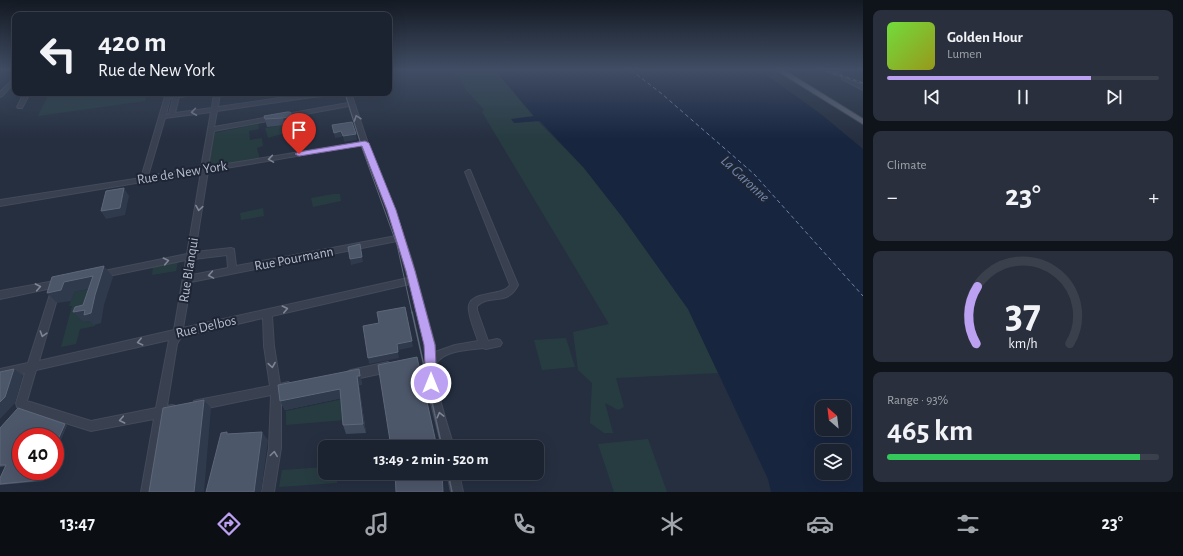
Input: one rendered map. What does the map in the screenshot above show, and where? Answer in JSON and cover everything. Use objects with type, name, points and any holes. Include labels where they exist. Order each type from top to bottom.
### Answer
[{"type":"main road","points":[[816,93],[863,122]]},
{"type":"street","points":[[20,107],[26,96]]},
{"type":"street","points":[[144,179],[169,96]]},
{"type":"street","points":[[172,115],[176,96]]},
{"type":"street","name":"Rue Blanqui","points":[[147,492],[172,343],[178,333],[217,96]]},
{"type":"street","points":[[275,96],[276,100]]},
{"type":"street","points":[[162,117],[306,96]]},
{"type":"street","points":[[349,96],[391,210],[413,280],[432,362],[431,383],[446,440]]},
{"type":"street","points":[[211,130],[351,104]]},
{"type":"street","name":"Rue de New York","points":[[0,203],[365,143]]},
{"type":"street","points":[[468,172],[514,285],[512,290],[507,294],[479,299],[473,305],[473,310],[484,344]]},
{"type":"street","name":"Rue Pourmann","points":[[187,279],[400,238]]},
{"type":"street","points":[[88,277],[191,256],[231,251],[232,271]]},
{"type":"street","name":"Rue Delbos","points":[[0,374],[413,280]]},
{"type":"street","points":[[0,295],[62,282],[21,400],[24,405],[90,426],[298,385]]},
{"type":"street","points":[[267,313],[269,346],[276,389],[275,448],[268,492]]},
{"type":"street","points":[[428,340],[435,347],[455,349]]},
{"type":"street","points":[[432,362],[437,355],[455,349],[497,343]]},
{"type":"street","points":[[341,376],[401,365]]},
{"type":"street","points":[[454,480],[456,492]]},
{"type":"green space","points":[[469,93],[514,93],[534,117],[584,168],[623,218],[688,309],[718,373],[616,378],[624,407],[618,410],[605,403],[613,433],[604,433],[590,423],[592,383],[578,370],[573,332],[609,324],[482,112],[484,110]]},
{"type":"green space","points":[[48,96],[146,96],[145,101],[38,116]]},
{"type":"green space","points":[[258,124],[259,129],[249,131],[250,140],[262,138],[263,146],[257,148],[260,159],[209,167],[214,133]]},
{"type":"green space","points":[[290,124],[292,131],[268,138],[265,128]]},
{"type":"green space","points":[[340,194],[341,201],[313,207],[311,198]]},
{"type":"green space","points":[[263,208],[264,216],[241,220],[240,213]]},
{"type":"green space","points":[[178,261],[176,271],[152,275],[153,267]]},
{"type":"green space","points":[[102,286],[84,322],[95,320],[95,326],[80,329],[76,344],[61,347],[72,306],[69,306],[74,292]]},
{"type":"green space","points":[[566,338],[575,367],[542,370],[534,340]]},
{"type":"green space","points":[[343,399],[345,420],[286,425],[286,411]]},
{"type":"green space","points":[[648,439],[667,492],[614,492],[598,444]]},
{"type":"green space","points":[[318,467],[318,480],[337,480],[337,483],[279,487],[282,470]]},
{"type":"water","name":"La Garonne","points":[[514,93],[792,93],[822,115],[863,149],[863,492],[771,492],[768,479],[688,309],[623,218],[584,168],[540,121],[514,123],[511,119],[534,116]]},
{"type":"building","points":[[290,112],[292,116],[265,119],[264,116]]},
{"type":"building","points":[[352,122],[356,134],[343,136],[341,131],[334,133],[332,125]]},
{"type":"building","points":[[124,188],[120,208],[101,211],[106,191]]},
{"type":"building","points":[[360,244],[362,257],[350,259],[348,247]]},
{"type":"building","points":[[104,266],[91,313],[84,315],[85,310],[73,312],[75,307],[83,305],[93,276],[64,282],[61,290],[47,293],[52,277]]},
{"type":"building","points":[[405,307],[412,341],[397,344],[398,352],[368,358],[363,326],[379,323],[377,312]]},
{"type":"building","points":[[417,357],[435,440],[390,440],[378,365]]},
{"type":"building","points":[[14,369],[5,397],[0,402],[0,372]]},
{"type":"building","points":[[359,369],[360,376],[357,376],[363,424],[343,425],[340,389],[280,401],[278,385]]},
{"type":"building","points":[[204,400],[194,492],[149,492],[163,408]]},
{"type":"building","points":[[18,408],[65,424],[63,428],[12,428],[12,480],[40,480],[0,484],[0,478],[6,465],[0,465],[0,428]]},
{"type":"building","points":[[227,432],[227,434],[262,432],[254,492],[206,492],[221,433]]},
{"type":"building","points":[[395,480],[442,480],[443,492],[396,492]]},
{"type":"ferry route","points":[[661,93],[754,174],[863,296]]},
{"type":"tram line","points":[[346,96],[362,148],[397,245],[412,313]]},
{"type":"tram line","points":[[412,312],[440,440]]},
{"type":"tram line","points":[[449,480],[452,492]]},
{"type":"route","points":[[299,154],[365,143],[391,210],[410,271],[430,345],[432,362],[430,373],[431,383]]}]
